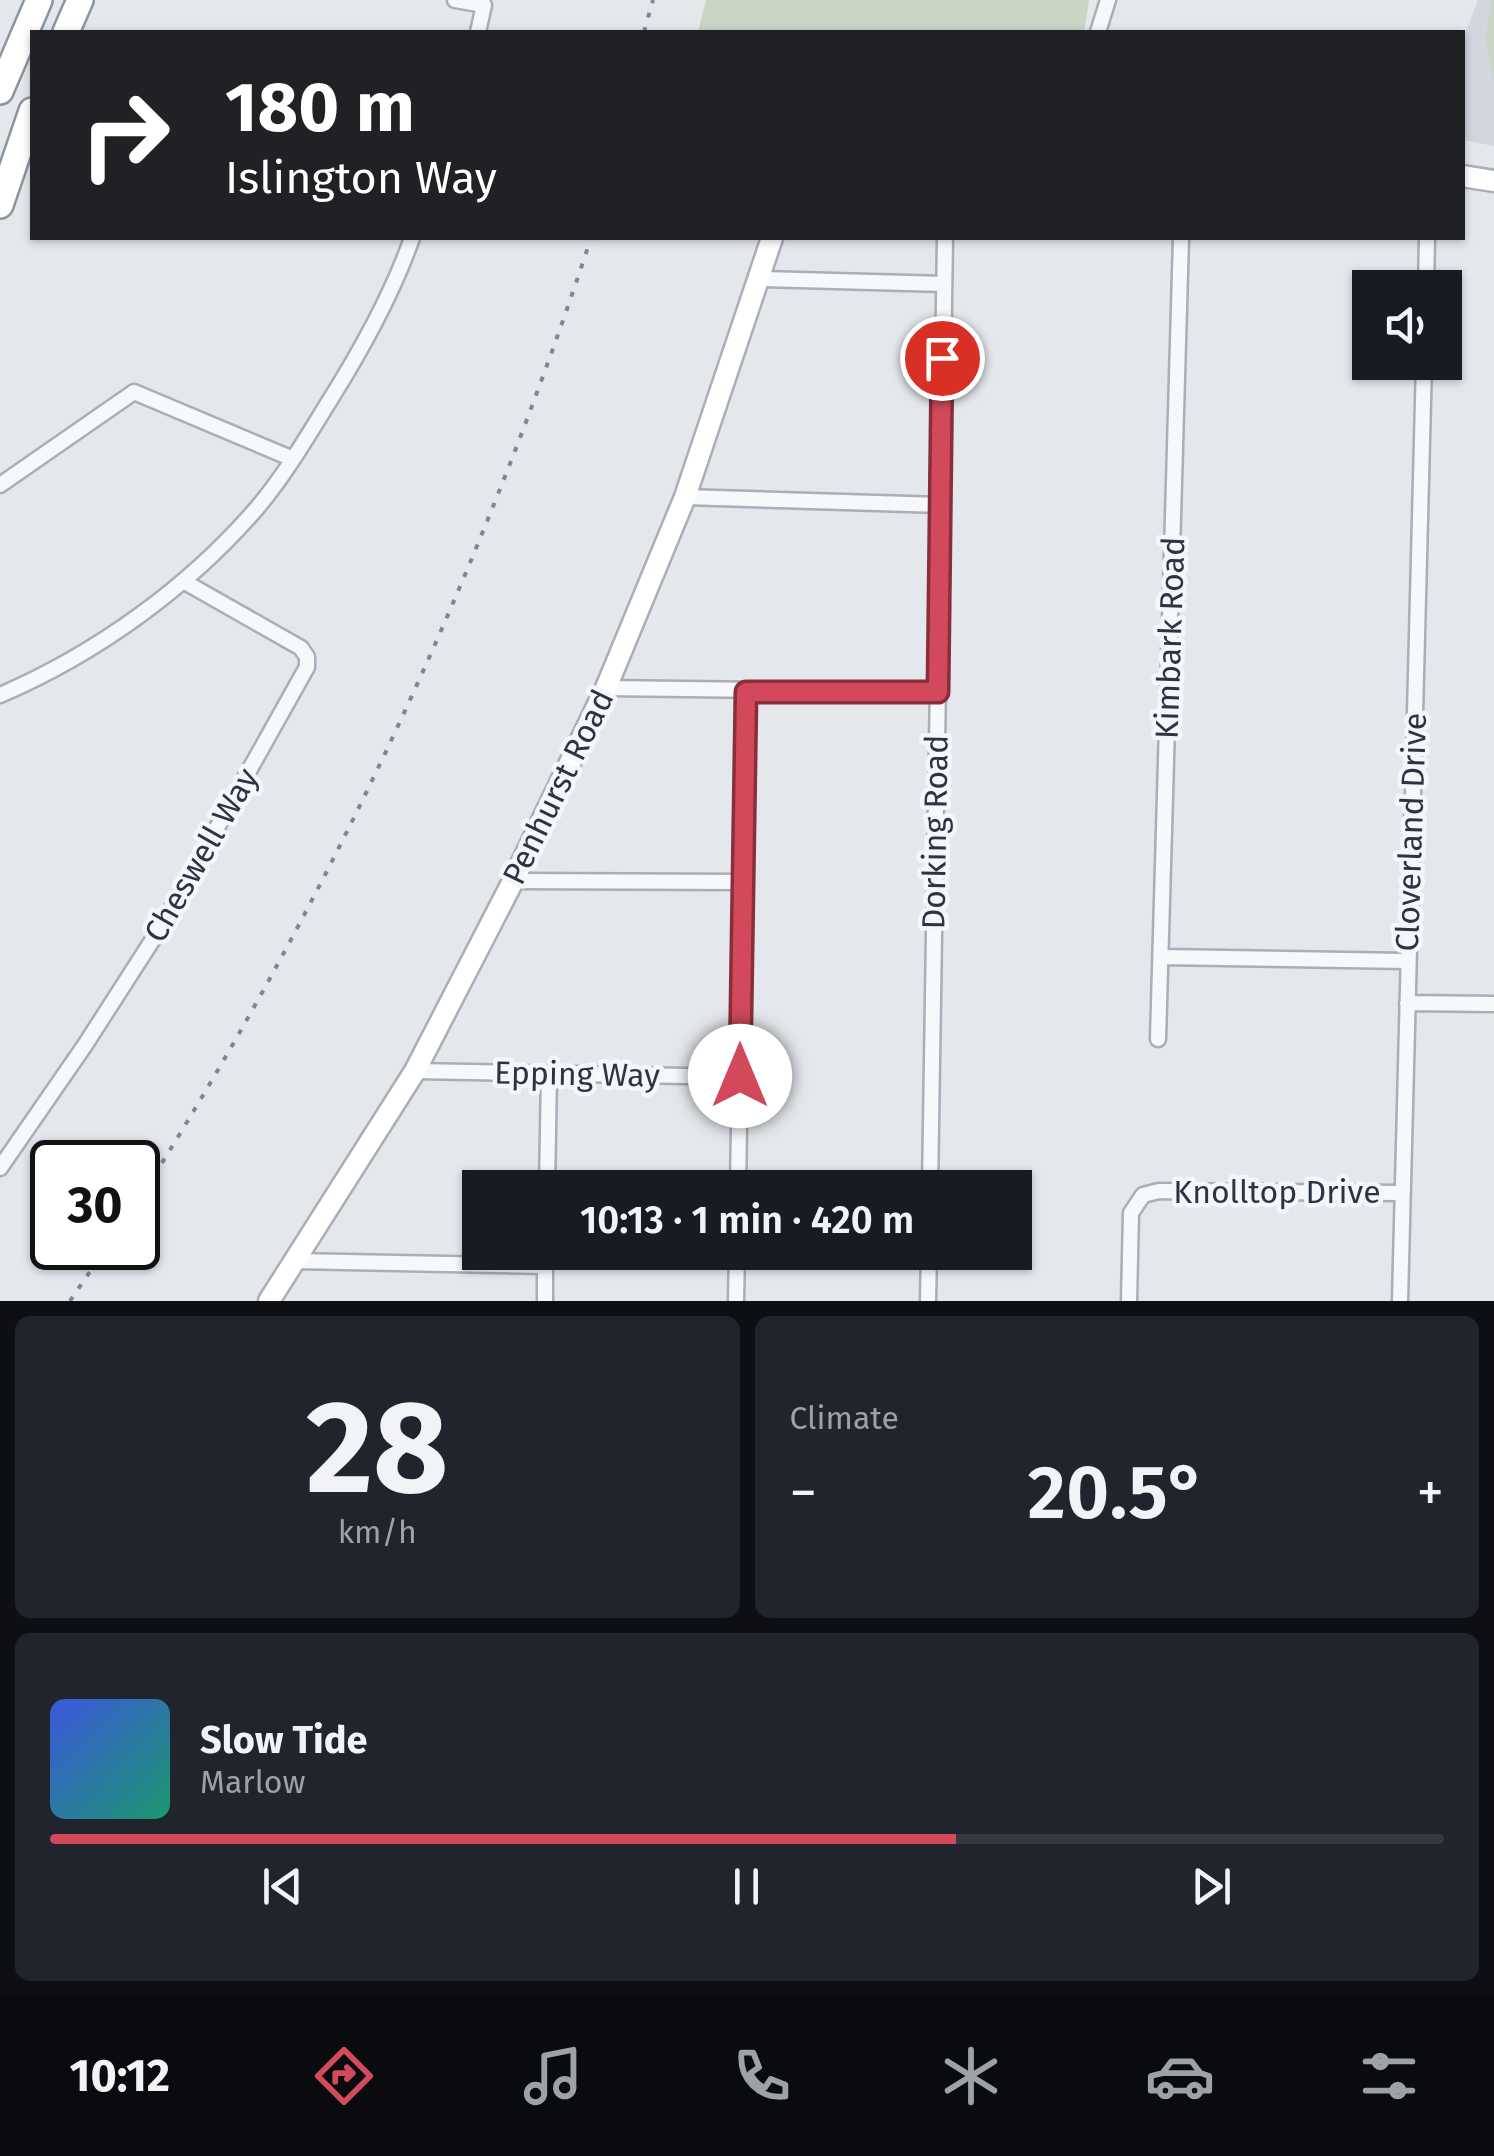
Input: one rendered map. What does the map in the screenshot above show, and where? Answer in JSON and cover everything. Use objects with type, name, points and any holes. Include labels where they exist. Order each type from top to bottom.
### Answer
[{"type":"highway","points":[[0,91],[39,0]]},
{"type":"highway","points":[[67,30],[80,0]]},
{"type":"highway","points":[[0,76],[25,32]]},
{"type":"highway","points":[[0,186],[30,115]]},
{"type":"highway","points":[[0,204],[30,116]]},
{"type":"street","points":[[455,0],[484,5],[478,30]]},
{"type":"street","points":[[1099,30],[1108,0]]},
{"type":"street","points":[[1465,176],[1494,181]]},
{"type":"street","points":[[0,695],[78,654],[183,581],[258,506],[293,459],[358,355],[411,240]]},
{"type":"street","name":"Penhurst Road","points":[[269,1301],[415,1070],[514,881],[606,688],[685,497],[771,240]]},
{"type":"street","name":"Dorking Road","points":[[930,1170],[945,240]]},
{"type":"street","name":"Kimbark Road","points":[[1158,1039],[1181,240]]},
{"type":"street","points":[[1426,270],[1427,240]]},
{"type":"street","points":[[760,279],[944,284]]},
{"type":"street","name":"Cloverland Drive","points":[[1400,1301],[1423,380]]},
{"type":"street","points":[[0,485],[134,392],[293,459]]},
{"type":"street","points":[[685,497],[941,505]]},
{"type":"street","name":"Cheswell Way","points":[[0,1168],[85,1046],[166,919],[307,667],[307,657],[301,648],[183,581]]},
{"type":"street","points":[[606,688],[938,692]]},
{"type":"street","points":[[738,1170],[746,692]]},
{"type":"street","points":[[514,881],[741,882]]},
{"type":"street","points":[[1161,957],[1407,961]]},
{"type":"street","points":[[1407,1003],[1494,1004]]},
{"type":"street","name":"Epping Way","points":[[415,1070],[740,1076]]},
{"type":"street","points":[[546,1170],[548,1073]]},
{"type":"street","name":"Knolltop Drive","points":[[1129,1301],[1130,1213],[1143,1195],[1159,1191],[1402,1194]]},
{"type":"street","points":[[295,1261],[462,1260]]},
{"type":"street","points":[[545,1270],[545,1301]]},
{"type":"street","points":[[736,1301],[737,1270]]},
{"type":"street","points":[[928,1301],[929,1270]]},
{"type":"shaded area","points":[[1478,0],[1494,0],[1494,146],[1465,140],[1465,33]]},
{"type":"green space","points":[[706,0],[1089,0],[1084,30],[698,30]]},
{"type":"green space","points":[[1494,0],[1494,82],[1486,39]]},
{"type":"railway","points":[[645,30],[653,0]]},
{"type":"railway","points":[[160,1165],[274,971],[394,733],[500,488],[590,240]]},
{"type":"railway","points":[[70,1301],[91,1270]]},
{"type":"route","points":[[740,1076],[746,692],[938,692],[942,358]]}]
